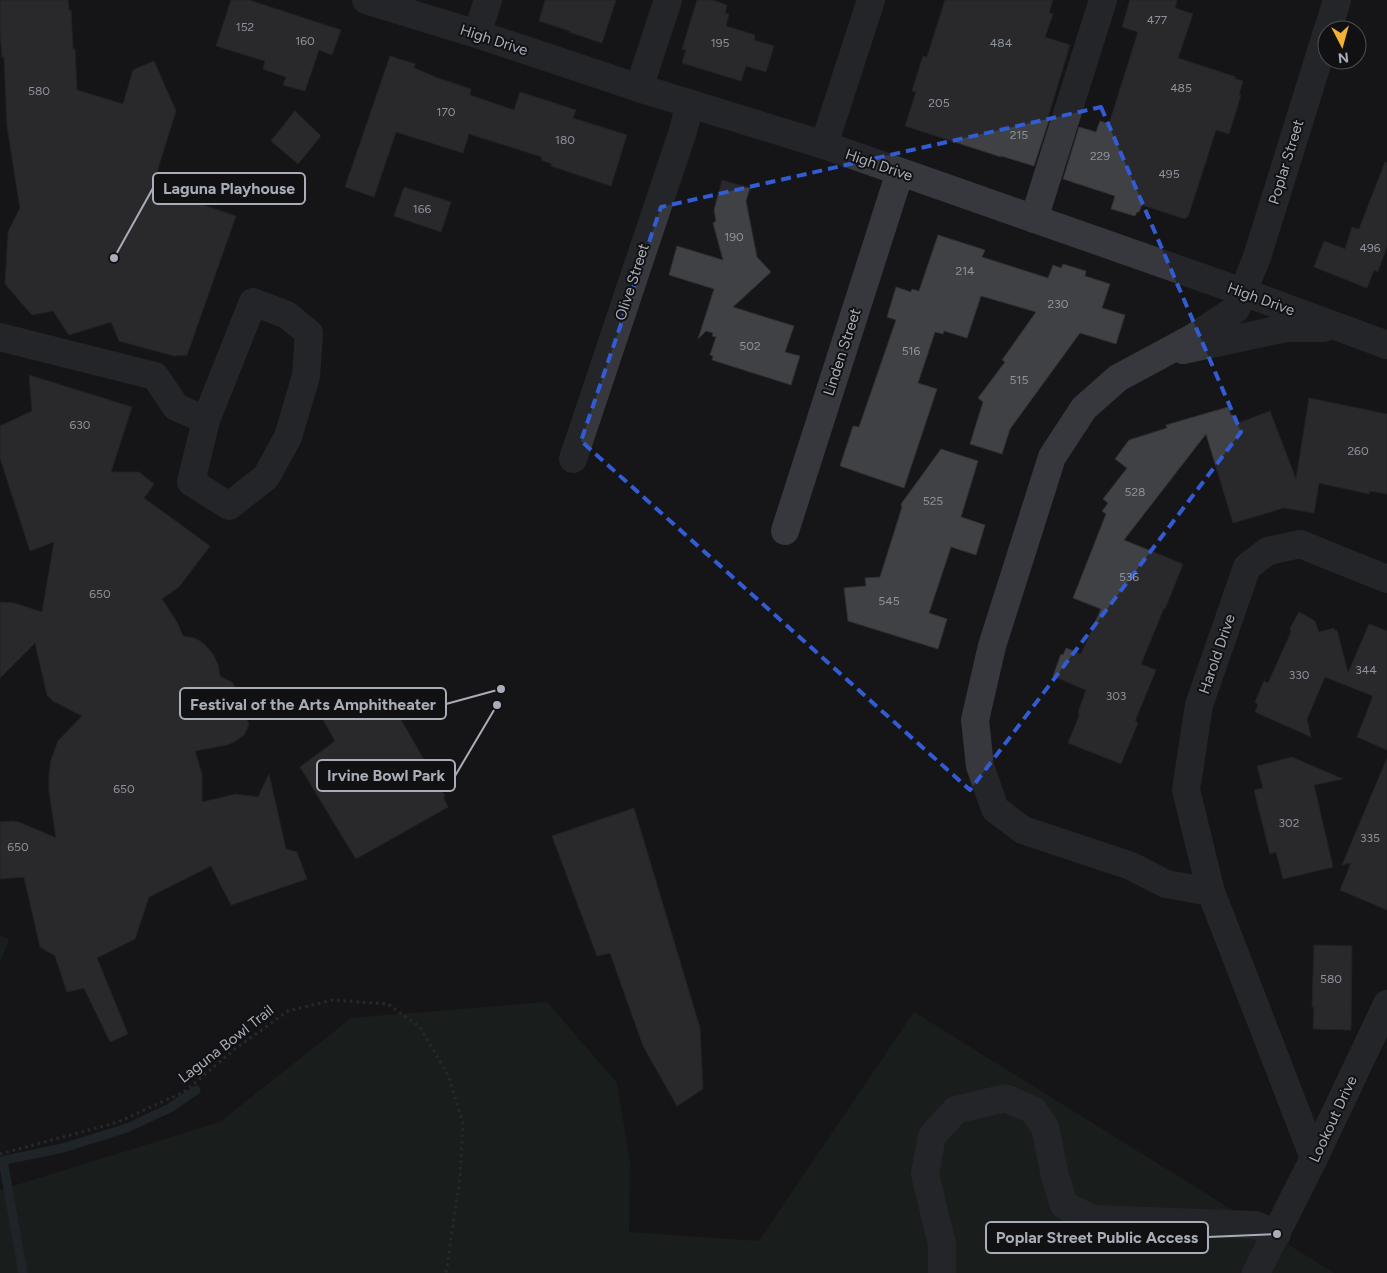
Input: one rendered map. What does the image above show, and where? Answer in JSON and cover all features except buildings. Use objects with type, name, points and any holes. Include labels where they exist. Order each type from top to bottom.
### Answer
[{"type":"street","name":"High Drive","points":[[366,0],[824,145],[1243,292],[1387,345]]},
{"type":"street","points":[[477,34],[488,0]]},
{"type":"street","points":[[639,88],[668,0]]},
{"type":"street","points":[[824,145],[871,0]]},
{"type":"street","points":[[1034,219],[1103,0]]},
{"type":"street","name":"Poplar Street","points":[[1331,20],[1337,0]]},
{"type":"street","name":"Poplar Street","points":[[1211,892],[1166,884],[1131,866],[1023,830],[1016,825],[995,809],[980,766],[975,720],[992,646],[1052,457],[1084,408],[1118,378],[1194,337],[1236,308],[1256,257],[1317,63]]},
{"type":"street","name":"Olive Street","points":[[573,459],[683,131],[690,104]]},
{"type":"street","name":"Linden Street","points":[[785,532],[900,172]]},
{"type":"street","points":[[253,302],[287,315],[309,333],[306,376],[288,437],[266,477],[228,506],[191,482],[206,420],[253,302]]},
{"type":"street","points":[[1162,354],[1286,328],[1339,327]]},
{"type":"street","points":[[0,337],[155,376],[176,407],[206,420]]},
{"type":"street","name":"Harold Drive","points":[[1314,1158],[1211,892],[1186,790],[1199,705],[1247,567],[1268,551],[1300,544],[1387,579]]},
{"type":"street","name":"Lookout Drive","points":[[1256,1273],[1314,1158],[1387,1004]]},
{"type":"street","points":[[942,1273],[942,1244],[925,1174],[932,1136],[956,1110],[1005,1098],[1033,1110],[1045,1127],[1055,1176],[1064,1205],[1093,1219],[1255,1225],[1276,1234]]},
{"type":"path","name":"Laguna Bowl Trail","points":[[0,1154],[118,1122],[184,1092],[235,1049],[288,1011],[333,1000],[388,1004],[420,1027],[449,1078],[464,1124],[460,1177],[446,1273]]},
{"type":"highlighted area","points":[[1101,107],[1241,432],[970,790],[581,441],[661,207]]},
{"type":"shaded area","points":[[0,936],[9,939],[0,963]]},
{"type":"shaded area","points":[[547,1002],[617,1083],[630,1163],[629,1232],[759,1241],[914,1012],[1334,1273],[0,1273],[0,1190],[220,1122],[351,1018]]},
{"type":"waterway","points":[[0,1161],[63,1148],[127,1128],[170,1108],[196,1090]]},
{"type":"waterway","points":[[3,1161],[23,1273]]},
{"type":"place","name":"Laguna Playhouse","points":[[114,258]]},
{"type":"place","name":"Festival of the Arts Amphitheater","points":[[501,689]]},
{"type":"place","name":"Irvine Bowl Park","points":[[497,705]]},
{"type":"place","name":"Poplar Street Public Access","points":[[1277,1234]]}]
